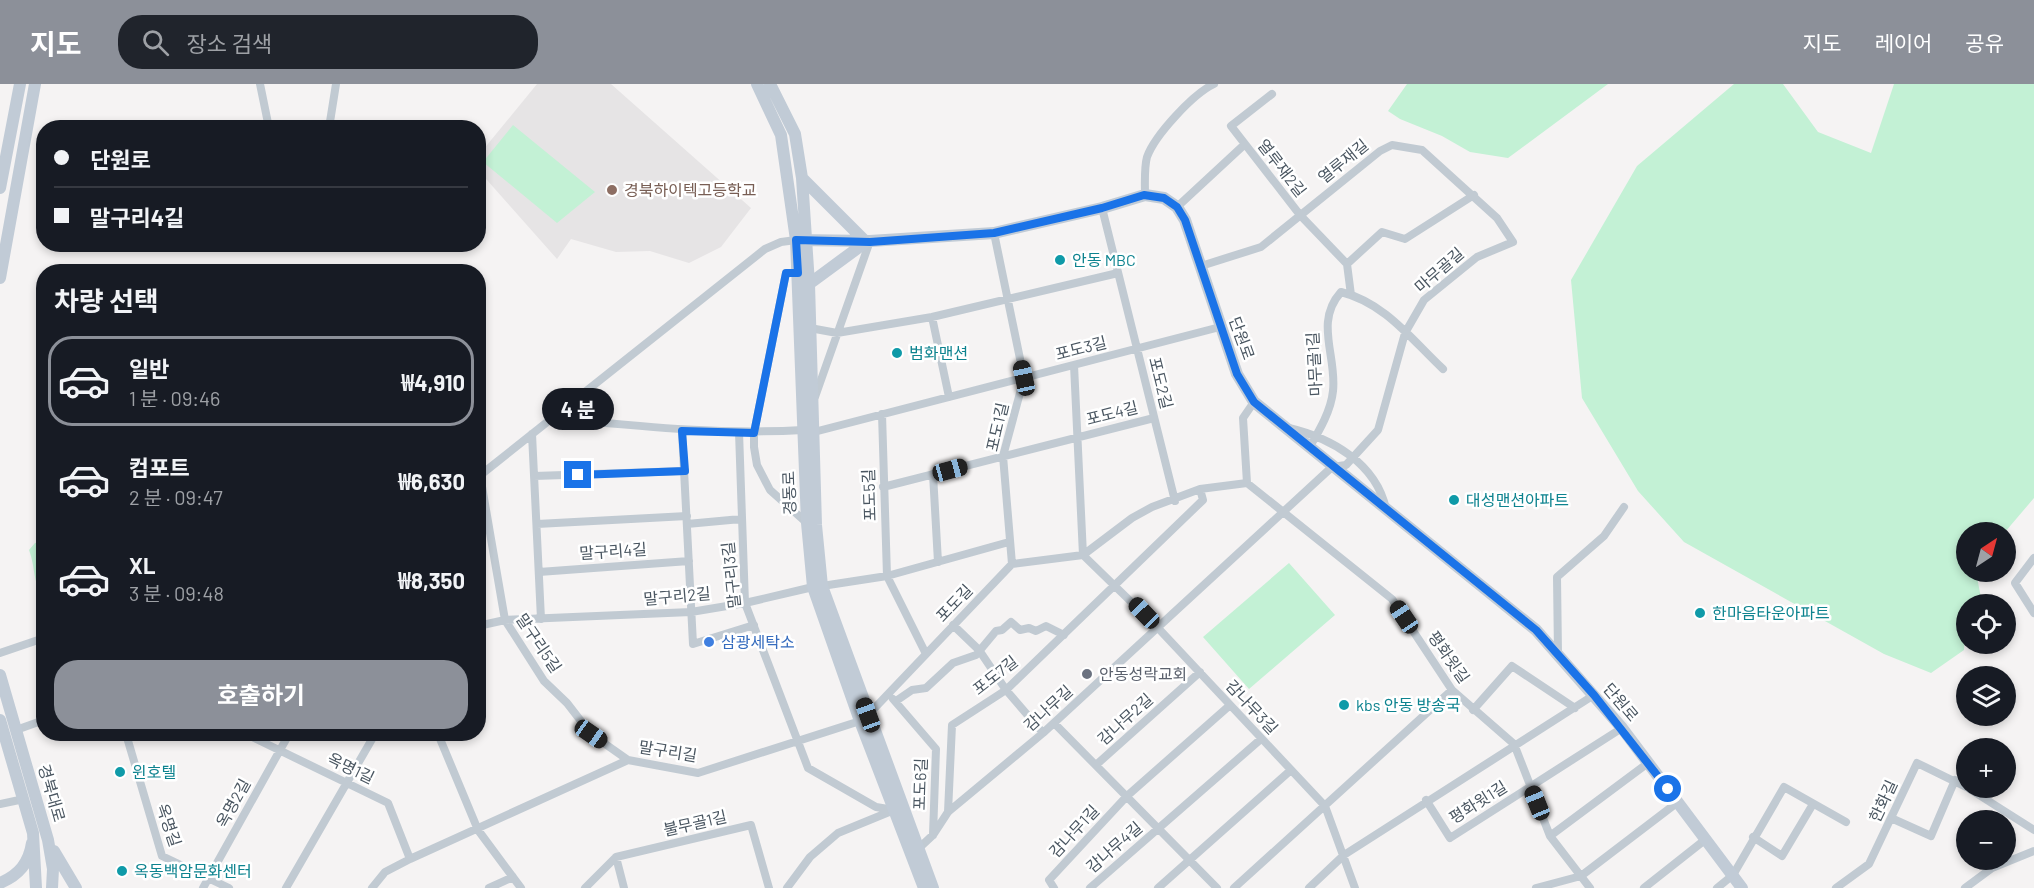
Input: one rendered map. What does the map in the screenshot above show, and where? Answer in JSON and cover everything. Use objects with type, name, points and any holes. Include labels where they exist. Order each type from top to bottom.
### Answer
[{"type":"street","points":[[0,188],[20,84]]},
{"type":"street","points":[[0,278],[35,84]]},
{"type":"street","points":[[260,84],[267,120]]},
{"type":"street","points":[[330,120],[336,84]]},
{"type":"street","name":"경동로","points":[[757,84],[781,135],[809,284],[813,403],[808,431],[807,523],[818,587],[924,888]]},
{"type":"street","name":"경동로","points":[[771,84],[795,134],[802,178],[798,273],[816,525],[818,587]]},
{"type":"street","points":[[1144,195],[1148,157],[1180,110],[1203,89],[1214,84]]},
{"type":"street","name":"열루재2길","points":[[1272,94],[1231,126],[1300,215],[1347,264]]},
{"type":"street","points":[[486,470],[765,249],[801,240],[868,242],[994,233],[1102,208],[1144,195],[1164,198],[1177,207],[1245,144]]},
{"type":"street","name":"열루재길","points":[[1201,266],[1261,247],[1380,151],[1392,145],[1422,150],[1497,218]]},
{"type":"street","points":[[802,178],[868,242]]},
{"type":"street","points":[[1443,369],[1389,315],[1368,301],[1351,295],[1347,264],[1382,232],[1405,239],[1474,195]]},
{"type":"street","name":"단원로","points":[[1177,207],[1185,220],[1237,374],[1254,402],[1536,630],[1622,728],[1742,888]]},
{"type":"street","name":"포도2길","points":[[1102,208],[1175,501]]},
{"type":"street","name":"마무골길","points":[[1332,467],[1346,465],[1378,430],[1405,333],[1424,300],[1449,277],[1477,257],[1512,242],[1497,218]]},
{"type":"street","name":"포도1길","points":[[994,233],[1024,378],[1003,456],[1012,564]]},
{"type":"street","points":[[809,284],[868,242]]},
{"type":"street","points":[[813,403],[868,242]]},
{"type":"street","points":[[798,273],[786,273],[754,433],[757,465],[770,490],[807,523]]},
{"type":"street","points":[[810,328],[837,333],[1008,300],[1118,273]]},
{"type":"street","name":"마무골1길","points":[[1310,448],[1329,409],[1333,391],[1330,342],[1326,332],[1328,313],[1341,292],[1351,295]]},
{"type":"street","points":[[932,316],[949,397]]},
{"type":"street","name":"포도3길","points":[[553,418],[682,431],[754,433],[808,431],[1220,327]]},
{"type":"street","name":"포도4길","points":[[1074,365],[1078,437]]},
{"type":"street","points":[[1247,483],[1243,418],[1254,402]]},
{"type":"street","name":"포도5길","points":[[882,414],[887,576],[926,654]]},
{"type":"street","name":"포도4길","points":[[883,487],[1154,418]]},
{"type":"street","points":[[1283,427],[1317,435],[1353,458],[1378,486],[1386,509]]},
{"type":"street","points":[[682,431],[693,644],[754,625]]},
{"type":"street","name":"말구리3길","points":[[739,432],[745,603],[808,768],[876,807],[898,809]]},
{"type":"street","points":[[532,434],[541,619]]},
{"type":"street","points":[[1078,437],[1083,555],[1158,628]]},
{"type":"street","name":"감나무길","points":[[918,849],[933,836],[948,812],[1043,734],[1332,467]]},
{"type":"street","points":[[534,476],[685,471]]},
{"type":"street","points":[[933,474],[938,562]]},
{"type":"street","points":[[1012,564],[1083,555],[1132,518],[1152,507],[1175,501],[1200,489],[1247,483],[1284,511]]},
{"type":"street","name":"포도7길","points":[[948,812],[951,725],[1006,690],[1203,500],[1200,489]]},
{"type":"street","points":[[1558,654],[1557,577],[1604,536],[1624,507]]},
{"type":"street","name":"평화윗길","points":[[1284,511],[1392,599],[1452,690],[1514,744],[1550,836],[1590,888]]},
{"type":"street","name":"말구리5길","points":[[486,515],[505,621],[544,681],[567,703],[591,734],[628,760]]},
{"type":"street","name":"말구리4길","points":[[537,524],[741,519]]},
{"type":"street","points":[[887,576],[1009,542]]},
{"type":"street","points":[[2034,558],[2015,583],[2034,612]]},
{"type":"street","name":"말구리4길","points":[[539,572],[689,561]]},
{"type":"street","name":"포도길","points":[[864,718],[1012,564]]},
{"type":"street","name":"말구리2길","points":[[486,625],[505,621],[691,612],[887,576]]},
{"type":"street","points":[[896,701],[912,690],[926,688],[953,663],[976,655],[996,630],[1002,630],[1011,622],[1020,630],[1029,628],[1036,631],[1047,626],[1064,635]]},
{"type":"street","points":[[953,625],[979,650],[1006,690],[1043,734]]},
{"type":"street","name":"감나무3길","points":[[1158,628],[1325,806],[1355,888]]},
{"type":"street","points":[[0,652],[36,641]]},
{"type":"street","points":[[1473,710],[1512,666],[1575,708]]},
{"type":"street","name":"감나무2길","points":[[1096,765],[1200,672]]},
{"type":"street","name":"경북대로","points":[[0,675],[7,732],[33,832],[36,888]]},
{"type":"street","points":[[1234,888],[1452,690]]},
{"type":"street","name":"포도6길","points":[[887,695],[896,701],[936,749],[933,836]]},
{"type":"street","points":[[1514,744],[1594,695]]},
{"type":"street","points":[[1126,796],[1229,706]]},
{"type":"street","name":"말구리길","points":[[372,888],[385,872],[410,859],[628,760],[698,773],[864,718]]},
{"type":"street","name":"경북대로","points":[[0,720],[7,732],[48,840],[53,869],[51,888]]},
{"type":"street","points":[[7,732],[36,723]]},
{"type":"street","name":"감나무2길","points":[[1054,723],[1217,888]]},
{"type":"street","points":[[1530,787],[1622,728]]},
{"type":"street","points":[[1158,828],[1261,739]]},
{"type":"street","name":"옥명길","points":[[128,741],[162,856],[229,888]]},
{"type":"street","name":"옥명1길","points":[[260,741],[388,803],[410,859]]},
{"type":"street","name":"옥명2길","points":[[203,888],[285,741]]},
{"type":"street","points":[[286,888],[371,741]]},
{"type":"street","points":[[441,741],[478,830],[521,888]]},
{"type":"street","name":"평화윗1길","points":[[1344,855],[1514,744]]},
{"type":"street","points":[[1550,836],[1648,763]]},
{"type":"street","name":"한화길","points":[[1836,888],[1869,864],[1917,763],[1955,780]]},
{"type":"street","points":[[1158,888],[1291,770]]},
{"type":"street","points":[[1891,818],[1931,836],[1955,780]]},
{"type":"street","name":"평화윗1길","points":[[1426,800],[1450,838],[1530,787]]},
{"type":"street","points":[[1717,888],[1733,875],[1784,787],[1846,822]]},
{"type":"street","name":"감나무1길","points":[[1054,888],[1049,880],[1126,796]]},
{"type":"street","name":"한화길","points":[[1984,798],[2034,830]]},
{"type":"street","points":[[0,804],[24,799]]},
{"type":"street","points":[[1536,888],[1581,876],[1678,802]]},
{"type":"street","points":[[1753,837],[1782,856],[1813,804]]},
{"type":"street","points":[[787,888],[810,857],[838,833],[898,809]]},
{"type":"street","name":"경동로","points":[[898,809],[918,849],[933,888]]},
{"type":"street","name":"불무골1길","points":[[616,857],[751,825],[769,888]]},
{"type":"street","name":"감나무4길","points":[[1090,888],[1158,828]]},
{"type":"street","points":[[0,883],[24,867],[31,849],[33,832]]},
{"type":"street","points":[[1644,888],[1706,839]]},
{"type":"street","points":[[48,840],[64,872],[76,888]]},
{"type":"street","points":[[1965,888],[1992,868],[2034,850]]},
{"type":"street","points":[[1309,888],[1344,855]]},
{"type":"street","points":[[585,888],[616,857]]},
{"type":"street","points":[[616,857],[624,888]]},
{"type":"street","points":[[489,888],[513,877]]},
{"type":"shaded area","name":"경북하이텍고등학교","points":[[537,84],[611,84],[751,208],[721,247],[689,263],[650,251],[616,252],[571,239],[557,259],[486,179],[486,146]]},
{"type":"green space","points":[[1407,84],[1608,84],[1508,158],[1470,152],[1388,111]]},
{"type":"green space","points":[[1734,84],[1783,84],[1818,132],[1871,153],[1894,84],[2034,84],[2034,498],[2014,522],[1956,522],[1956,582],[1978,582],[1980,594],[1956,594],[1956,654],[1958,654],[1931,673],[1884,654],[1684,542],[1638,491],[1582,398],[1571,280],[1637,166]]},
{"type":"green space","points":[[513,125],[595,192],[557,223],[486,164],[486,158]]},
{"type":"green space","points":[[36,543],[36,580],[29,550]]},
{"type":"green space","points":[[1289,563],[1335,615],[1249,689],[1203,637]]},
{"type":"place","name":"경북하이텍고등학교","points":[[612,190]]},
{"type":"place","name":"안동 MBC","points":[[1060,260]]},
{"type":"place","name":"범화맨션","points":[[897,353]]},
{"type":"place","name":"대성맨션아파트","points":[[1454,500]]},
{"type":"place","name":"한마음타운아파트","points":[[1700,613]]},
{"type":"place","name":"삼광세탁소","points":[[709,642]]},
{"type":"place","name":"안동성락교회","points":[[1087,674]]},
{"type":"place","name":"kbs 안동 방송국","points":[[1344,705]]},
{"type":"place","name":"윈호텔","points":[[120,772]]},
{"type":"place","name":"옥동백암문화센터","points":[[122,871]]},
{"type":"route","points":[[578,475],[685,471],[682,431],[754,433],[786,273],[798,273],[796,240],[870,242],[994,233],[1102,208],[1144,195],[1164,198],[1177,207],[1185,220],[1237,374],[1254,402],[1536,630],[1622,728],[1668,789]]}]
